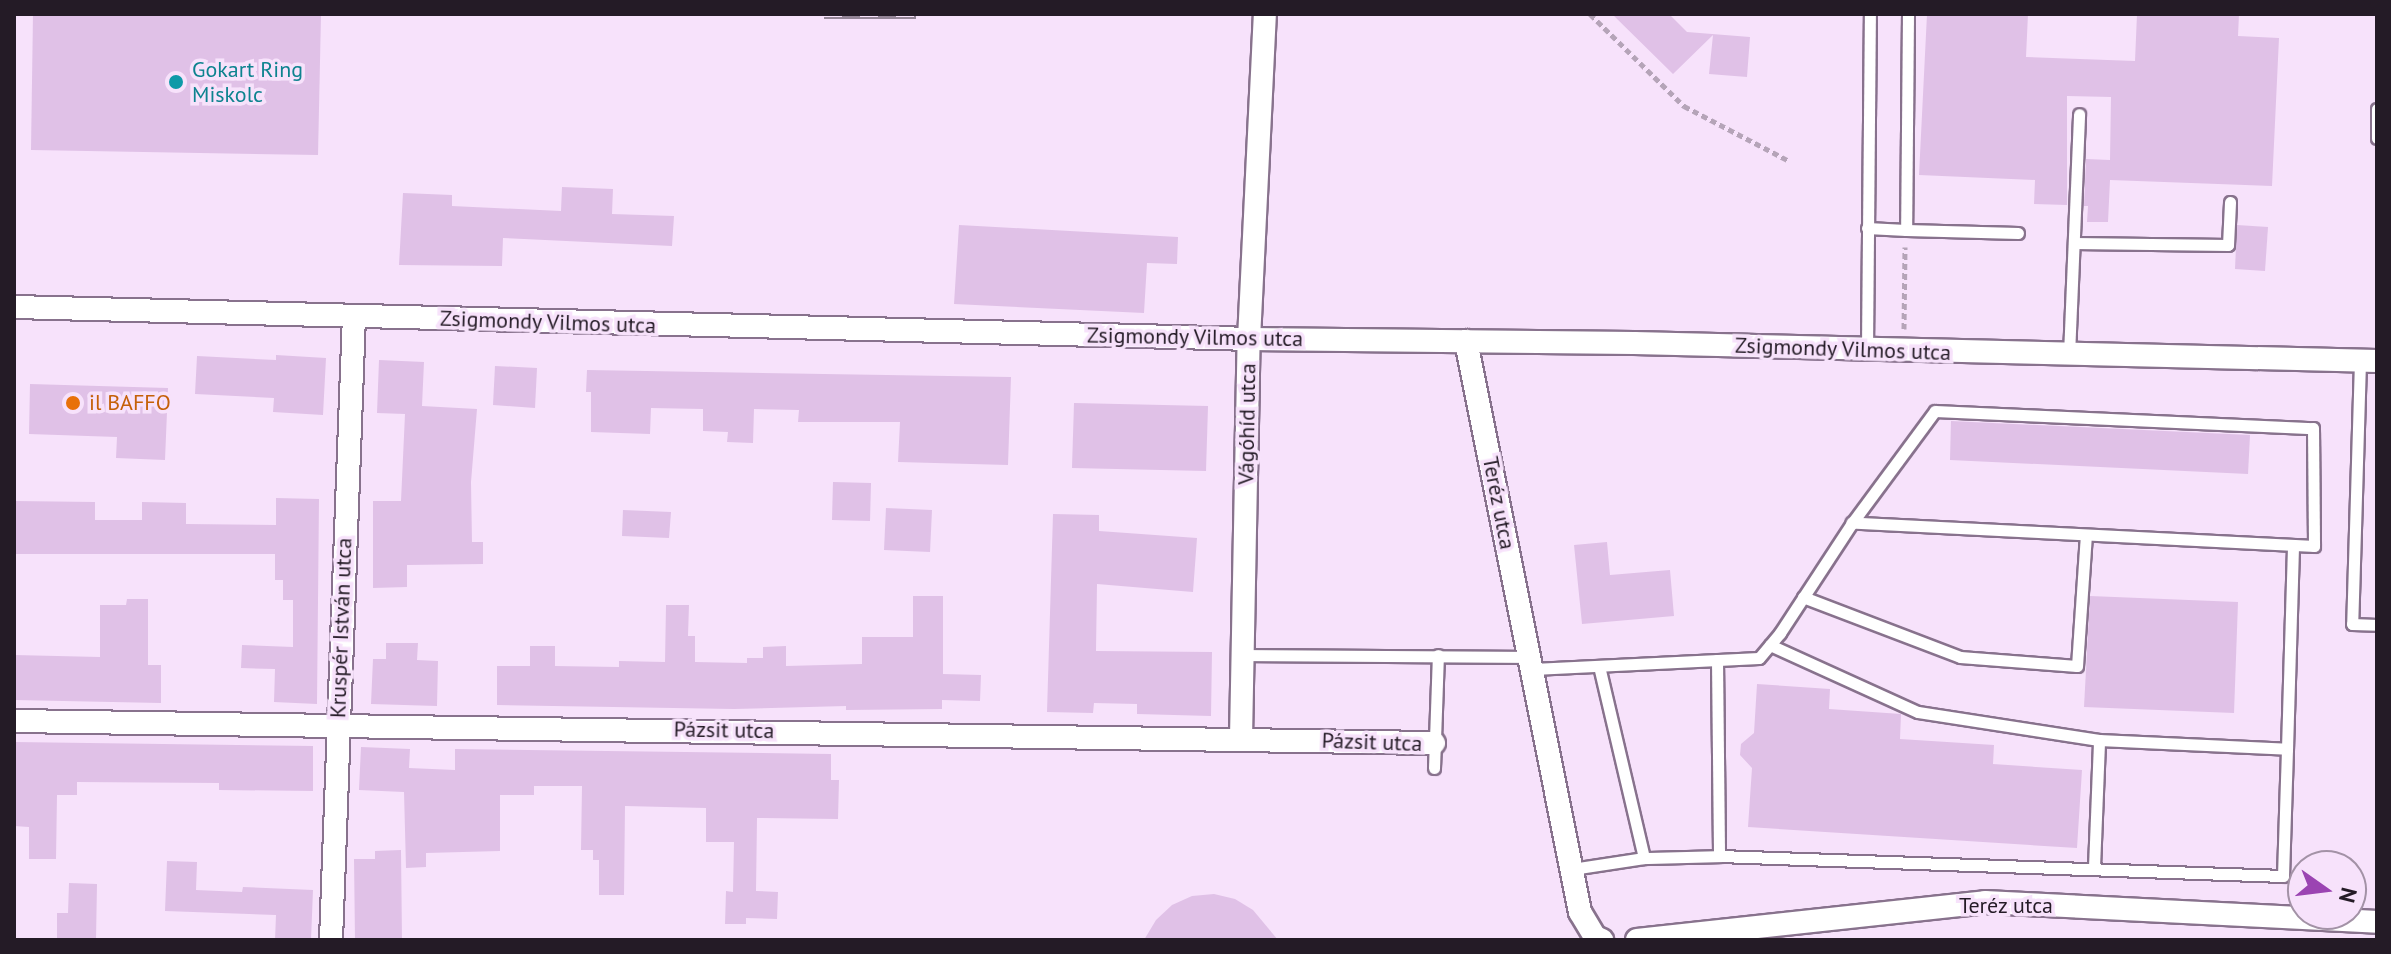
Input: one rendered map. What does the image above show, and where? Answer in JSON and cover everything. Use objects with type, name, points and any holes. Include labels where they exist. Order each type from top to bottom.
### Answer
[{"type":"street","name":"Vágóhíd utca","points":[[1241,738],[1249,339],[1265,14]]},
{"type":"street","name":"Zsigmondy Vilmos utca","points":[[14,307],[1249,339],[2369,361]]},
{"type":"street","name":"Kruspér István utca","points":[[331,940],[354,316]]},
{"type":"street","name":"Teréz utca","points":[[1466,341],[1580,912],[1595,937],[1602,940]]},
{"type":"street","name":"Pázsit utca","points":[[14,721],[1434,743]]},
{"type":"street","name":"Teréz utca","points":[[1637,940],[1985,902],[2377,922]]},
{"type":"lane","points":[[1867,350],[1870,14]]},
{"type":"lane","points":[[1906,230],[1908,14]]},
{"type":"lane","points":[[2377,109],[2377,138]]},
{"type":"lane","points":[[2069,355],[2079,114]]},
{"type":"lane","points":[[2074,243],[2228,245],[2230,202]]},
{"type":"lane","points":[[1867,228],[2018,233]]},
{"type":"lane","points":[[2369,361],[2352,624],[2377,625]]},
{"type":"lane","points":[[1242,655],[1438,655],[1599,666],[1759,658],[1852,523],[1935,411],[2313,428],[2314,546],[1852,523]]},
{"type":"lane","points":[[1803,597],[1960,657],[2077,666],[2086,535]]},
{"type":"lane","points":[[1572,869],[1644,858],[1719,856],[2283,876],[2293,545]]},
{"type":"lane","points":[[1770,645],[1918,712],[2099,740],[2287,749]]},
{"type":"lane","points":[[1434,768],[1438,655]]},
{"type":"lane","points":[[1717,660],[1719,856]]},
{"type":"lane","points":[[1599,666],[1644,858]]},
{"type":"lane","points":[[2094,867],[2099,740]]},
{"type":"path","points":[[1590,14],[1684,106],[1789,161]]},
{"type":"path","points":[[1904,351],[1906,230]]},
{"type":"building","name":"Gokart Ring Miskolc","points":[[33,14],[321,14],[318,155],[31,150]]},
{"type":"building","points":[[1612,14],[1669,14],[1687,32],[1750,37],[1747,77],[1709,74],[1713,35],[1673,74]]},
{"type":"building","points":[[1927,14],[2028,14],[2026,57],[2135,61],[2137,14],[2239,14],[2238,36],[2279,38],[2272,186],[2110,180],[2108,222],[2087,222],[2088,206],[2084,206],[2086,159],[2110,160],[2111,97],[2067,96],[2067,205],[2034,204],[2035,180],[1919,175]]},
{"type":"building","points":[[562,187],[613,189],[612,214],[674,216],[672,246],[503,238],[502,266],[399,265],[403,193],[452,195],[452,206],[561,211]]},
{"type":"building","points":[[959,225],[1178,237],[1177,264],[1147,263],[1144,313],[954,304]]},
{"type":"building","points":[[2237,225],[2268,227],[2265,271],[2235,269]]},
{"type":"building","points":[[276,355],[326,358],[323,415],[273,412],[274,398],[195,394],[197,356],[276,360]]},
{"type":"building","points":[[379,360],[424,362],[422,406],[477,409],[471,482],[472,542],[483,542],[483,564],[407,565],[407,587],[373,588],[373,501],[401,501],[405,414],[377,413]]},
{"type":"building","points":[[495,366],[537,368],[535,408],[493,405]]},
{"type":"building","points":[[587,370],[1011,377],[1008,465],[898,462],[900,422],[798,422],[799,410],[754,409],[753,443],[727,442],[728,432],[703,431],[703,409],[651,408],[650,434],[591,432],[591,392],[586,392]]},
{"type":"building","points":[[30,384],[168,388],[165,460],[116,458],[117,437],[29,434]]},
{"type":"building","points":[[1074,403],[1208,406],[1206,471],[1072,468]]},
{"type":"building","points":[[1951,421],[2250,435],[2248,474],[1950,460]]},
{"type":"building","points":[[833,482],[871,483],[870,521],[832,520]]},
{"type":"building","points":[[276,498],[319,499],[317,704],[274,702],[275,669],[241,668],[242,645],[293,647],[293,600],[283,600],[283,580],[275,580],[275,554],[14,554],[14,501],[95,502],[95,520],[142,520],[142,502],[186,503],[186,524],[276,525]]},
{"type":"building","points":[[886,508],[932,510],[930,552],[884,550]]},
{"type":"building","points":[[623,510],[671,512],[669,538],[622,536]]},
{"type":"building","points":[[1053,514],[1099,515],[1099,531],[1197,538],[1193,592],[1097,584],[1096,651],[1212,652],[1211,716],[1137,714],[1137,704],[1094,703],[1093,713],[1047,712]]},
{"type":"building","points":[[1607,542],[1610,575],[1670,570],[1674,616],[1582,624],[1574,545]]},
{"type":"building","points":[[913,596],[943,596],[943,674],[981,675],[980,701],[942,700],[942,709],[846,710],[846,706],[734,709],[497,705],[497,666],[530,666],[530,646],[555,646],[555,666],[619,667],[619,661],[665,662],[666,605],[689,605],[688,636],[695,636],[695,662],[747,663],[747,658],[763,658],[763,647],[786,646],[786,666],[862,664],[862,637],[913,637]]},
{"type":"building","points":[[2090,596],[2238,602],[2234,713],[2084,707]]},
{"type":"building","points":[[127,599],[148,599],[148,665],[161,665],[161,703],[14,700],[14,655],[100,657],[100,605],[126,605]]},
{"type":"building","points":[[386,643],[418,643],[417,660],[438,661],[437,706],[371,704],[373,659],[386,659]]},
{"type":"building","points":[[1757,684],[1830,689],[1829,709],[1901,714],[1900,739],[1994,745],[1993,764],[2082,770],[2077,848],[1748,827],[1752,768],[1740,755],[1741,744],[1754,733]]},
{"type":"building","points":[[14,742],[313,746],[313,791],[219,790],[219,783],[77,782],[77,795],[57,795],[56,859],[29,859],[29,827],[14,826]]},
{"type":"building","points":[[361,747],[410,749],[409,768],[455,770],[455,749],[831,754],[831,780],[839,780],[838,819],[757,818],[756,891],[778,892],[777,919],[746,918],[746,924],[725,924],[726,891],[733,892],[734,842],[706,842],[706,808],[625,806],[624,895],[599,895],[599,860],[593,860],[593,850],[581,850],[582,786],[534,786],[534,795],[500,795],[500,851],[426,853],[426,867],[406,868],[404,792],[359,790]]},
{"type":"building","points":[[401,850],[402,940],[355,940],[354,859],[375,859],[375,851]]},
{"type":"building","points":[[167,861],[197,862],[196,890],[242,892],[243,887],[313,890],[311,940],[275,940],[276,915],[165,911]]},
{"type":"building","points":[[69,883],[97,884],[96,940],[57,940],[57,913],[68,913]]},
{"type":"building","points":[[1214,894],[1235,899],[1253,910],[1278,940],[1144,940],[1156,920],[1172,905],[1192,896]]},
{"type":"railway","points":[[824,14],[916,14]]},
{"type":"place","name":"Gokart Ring Miskolc","points":[[176,82]]},
{"type":"place","name":"il BAFFO","points":[[73,403]]}]
